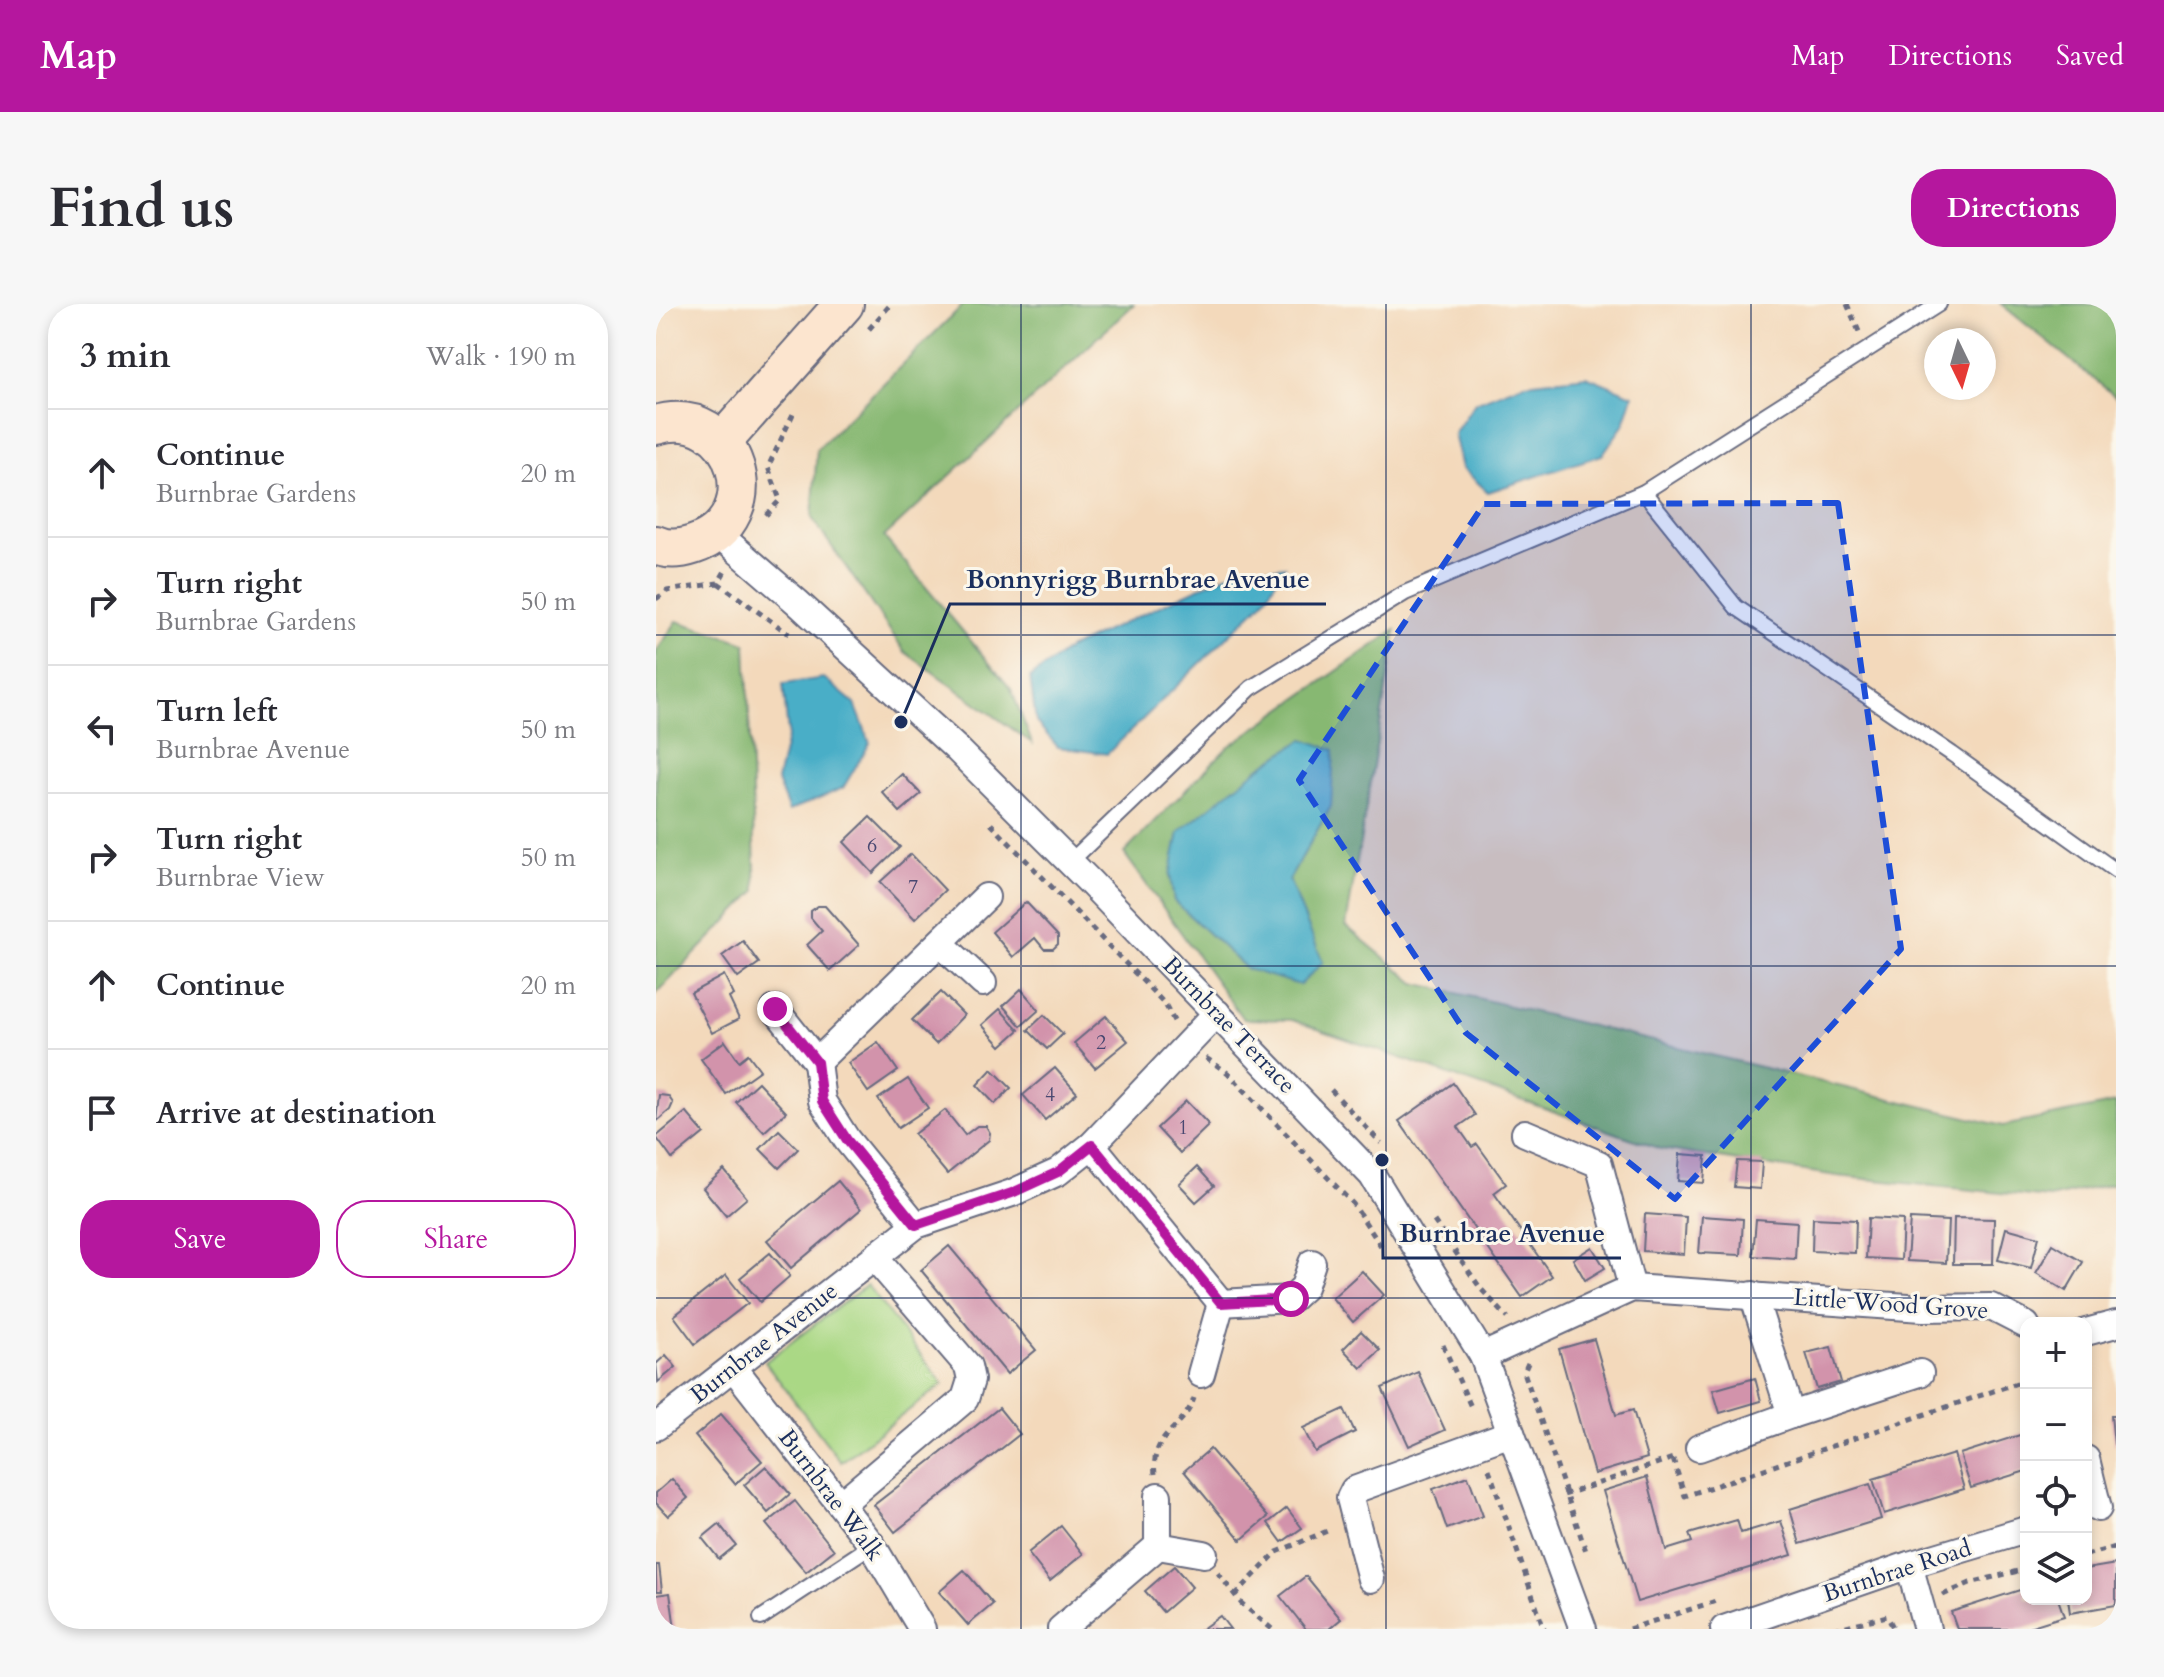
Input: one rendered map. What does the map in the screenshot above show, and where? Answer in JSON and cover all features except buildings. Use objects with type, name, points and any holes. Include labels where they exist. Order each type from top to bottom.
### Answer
[{"type":"main road","points":[[722,442],[853,320]]},
{"type":"main road","points":[[656,425],[681,422],[702,427],[722,442],[737,469],[738,497],[728,520],[727,541],[684,548],[656,545]]},
{"type":"street","name":"Burnbrae Terrace","points":[[727,541],[958,750],[1372,1175],[1483,1356],[1583,1629]]},
{"type":"street","points":[[817,1062],[986,897]]},
{"type":"street","points":[[940,943],[983,983]]},
{"type":"street","points":[[775,1009],[817,1062],[822,1101],[847,1140],[916,1225]]},
{"type":"street","name":"Burnbrae Avenue","points":[[656,1427],[916,1225],[1023,1188],[1058,1172],[1092,1145],[1217,1013]]},
{"type":"street","points":[[1525,1133],[1599,1164],[1632,1288]]},
{"type":"street","points":[[1092,1145],[1221,1303]]},
{"type":"street","points":[[842,1503],[965,1399],[971,1380],[968,1366],[875,1258]]},
{"type":"street","points":[[1221,1303],[1291,1299],[1304,1287],[1312,1263]]},
{"type":"street","name":"Little Wood Grove","points":[[1483,1356],[1632,1288],[1923,1308],[1991,1307],[2020,1322]]},
{"type":"street","name":"Little Wood Grove","points":[[1753,1295],[1791,1415]]},
{"type":"street","points":[[1201,1374],[1221,1303]]},
{"type":"street","points":[[2092,1330],[2116,1324]]},
{"type":"street","name":"Burnbrae Walk","points":[[733,1367],[842,1503],[872,1545],[922,1629]]},
{"type":"street","points":[[1699,1448],[1920,1373]]},
{"type":"street","points":[[1371,1579],[1350,1498],[1354,1490],[1511,1433]]},
{"type":"street","points":[[2087,1461],[2100,1509]]},
{"type":"street","points":[[1061,1629],[1158,1546],[1158,1496]]},
{"type":"street","name":"Burnbrae Road","points":[[1724,1629],[1909,1565],[2020,1532]]},
{"type":"street","points":[[1158,1546],[1204,1554]]},
{"type":"street","points":[[1909,1565],[1934,1618]]},
{"type":"lane","points":[[1070,862],[1251,688],[1405,593],[1644,492],[1939,304]]},
{"type":"lane","points":[[1644,492],[1736,607],[1952,754],[2116,871]]},
{"type":"lane","points":[[761,1618],[872,1545]]},
{"type":"path","points":[[853,320],[891,304]]},
{"type":"path","points":[[1847,304],[1867,350]]},
{"type":"path","points":[[718,583],[727,541],[780,500],[768,467],[792,414],[802,403]]},
{"type":"path","points":[[656,599],[667,591],[718,583],[793,636]]},
{"type":"path","points":[[987,821],[1165,1004],[1187,1045],[1228,1073],[1353,1204],[1388,1256]]},
{"type":"path","points":[[1437,1333],[1473,1412],[1544,1629]]},
{"type":"path","points":[[1158,1496],[1153,1459],[1162,1438],[1190,1409],[1201,1374]]},
{"type":"path","points":[[1673,1458],[1685,1496],[2020,1382]]},
{"type":"path","points":[[1537,1504],[1699,1448]]},
{"type":"path","points":[[1235,1595],[1277,1552],[1355,1519]]},
{"type":"path","points":[[2092,1553],[2116,1547]]},
{"type":"path","points":[[1204,1554],[1235,1595],[1272,1629]]},
{"type":"path","points":[[1934,1618],[1940,1596],[1970,1583],[2020,1570]]},
{"type":"path","points":[[1834,1629],[1887,1616],[1894,1629]]},
{"type":"highlighted area","points":[[1838,503],[1901,949],[1675,1199],[1466,1033],[1299,780],[1484,504]]},
{"type":"green space","points":[[964,304],[1134,304],[884,537],[1011,689],[1032,743],[905,652],[812,518],[817,449]]},
{"type":"green space","points":[[2001,304],[2116,304],[2116,397]]},
{"type":"green space","points":[[677,621],[746,643],[756,891],[656,994],[656,652]]},
{"type":"green space","points":[[1396,630],[1346,926],[1415,983],[2003,1126],[2116,1103],[2116,1183],[2049,1198],[1837,1176],[1661,1149],[1292,1020],[1243,1019],[1124,853],[1228,747]],"holes":[[[1304,739],[1331,806],[1289,880],[1304,920],[1247,969],[1174,901],[1170,875],[1224,798],[1259,768]]]},
{"type":"green space","points":[[867,1285],[943,1384],[841,1462],[765,1362]]},
{"type":"water","points":[[1586,376],[1633,395],[1624,424],[1602,455],[1488,492],[1462,468],[1454,434],[1475,403],[1525,383]]},
{"type":"water","points":[[1285,566],[1263,602],[1107,754],[1058,747],[1036,722],[1030,678],[1070,648],[1228,574]]},
{"type":"water","points":[[824,678],[855,704],[870,743],[843,788],[789,811],[777,781],[788,733],[783,684]]},
{"type":"water","points":[[1304,739],[1334,750],[1331,806],[1289,880],[1323,962],[1300,985],[1247,969],[1174,901],[1170,875],[1179,832],[1259,768]]},
{"type":"place","name":"Bonnyrigg Burnbrae Avenue","points":[[901,722]]},
{"type":"place","name":"Burnbrae Avenue","points":[[1382,1160]]},
{"type":"route","points":[[775,1009],[817,1062],[822,1101],[847,1140],[916,1225],[1012,1193],[1058,1172],[1092,1145],[1221,1303],[1291,1299]]}]
